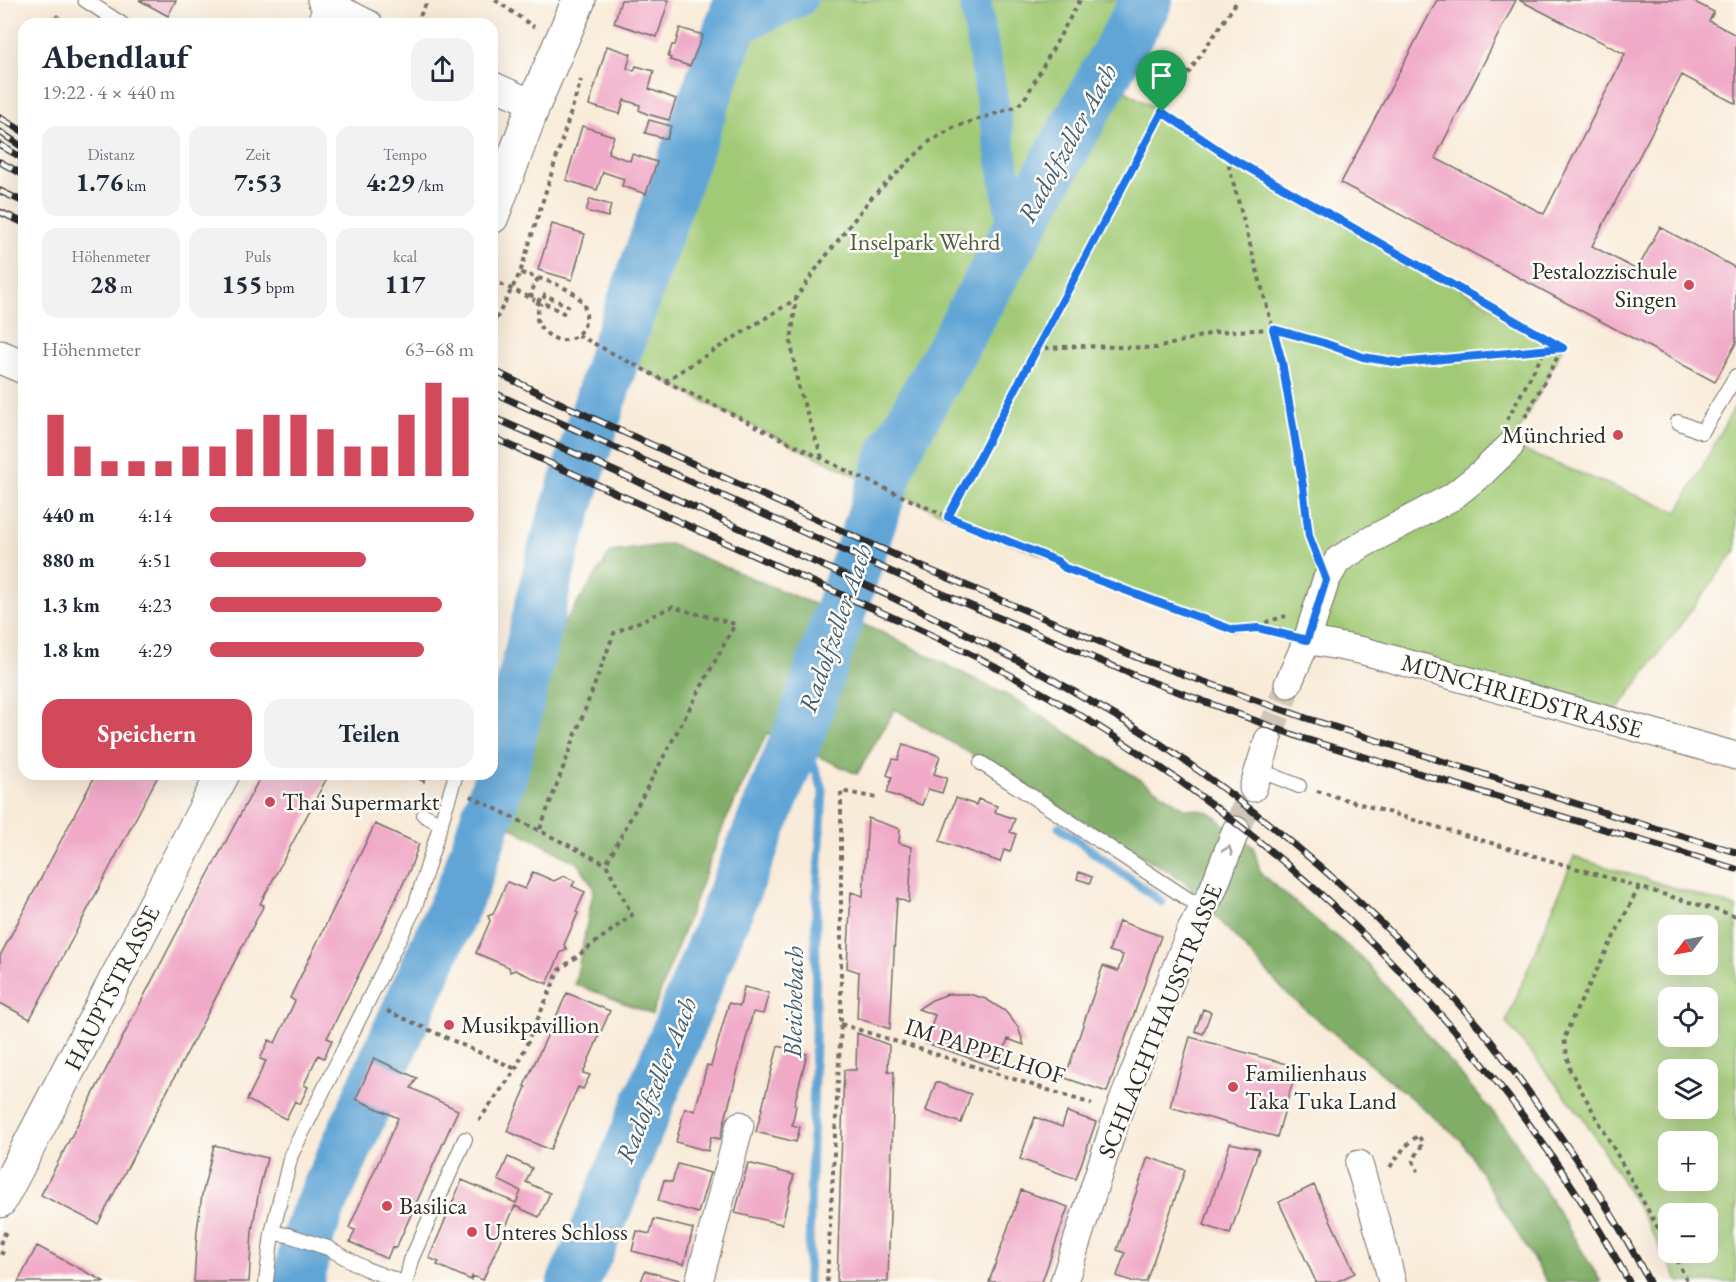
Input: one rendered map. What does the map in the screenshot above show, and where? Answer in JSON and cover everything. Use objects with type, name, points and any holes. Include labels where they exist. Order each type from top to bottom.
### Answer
[{"type":"main road","points":[[498,202],[534,104],[579,0]]},
{"type":"main road","points":[[0,357],[18,364]]},
{"type":"main road","name":"HAUPTSTRASSE","points":[[4,1182],[220,780]]},
{"type":"street","points":[[319,8],[350,18]]},
{"type":"street","points":[[498,88],[534,104]]},
{"type":"street","points":[[1288,684],[1307,640],[1326,580],[1338,560],[1365,543],[1452,497],[1510,446]]},
{"type":"street","name":"MÜNCHRIEDSTRASSE","points":[[1307,640],[1364,651],[1736,756]]},
{"type":"street","points":[[1256,779],[1268,741]]},
{"type":"street","name":"SCHLACHTHAUSSTRASSE","points":[[1064,1282],[1118,1113],[1191,930],[1203,909],[1236,830]]},
{"type":"street","points":[[699,1282],[740,1125]]},
{"type":"street","points":[[1359,1164],[1392,1282]]},
{"type":"lane","points":[[85,0],[113,18]]},
{"type":"lane","points":[[1678,422],[1702,432],[1736,376]]},
{"type":"lane","points":[[981,763],[1203,909]]},
{"type":"lane","points":[[1256,779],[1299,786]]},
{"type":"lane","points":[[266,1282],[272,1233],[291,1155],[415,907],[454,780]]},
{"type":"lane","points":[[424,815],[441,824]]},
{"type":"lane","points":[[406,1282],[411,1260],[465,1139]]},
{"type":"lane","points":[[272,1233],[288,1235],[328,1248],[366,1269],[401,1282]]},
{"type":"path","points":[[419,18],[428,0]]},
{"type":"path","points":[[495,0],[532,26]]},
{"type":"path","points":[[664,381],[796,298],[871,198],[930,141],[955,127],[1018,106],[1027,95],[1080,0]]},
{"type":"path","points":[[948,517],[1162,112],[1238,0]]},
{"type":"path","points":[[498,315],[520,273],[583,74]]},
{"type":"path","points":[[1162,112],[1226,155],[1563,348]]},
{"type":"path","points":[[1226,155],[1282,362],[1309,536],[1326,580]]},
{"type":"path","points":[[520,273],[538,278],[561,286],[575,294],[584,304],[586,314],[585,326],[578,335],[561,341],[549,336],[539,326],[536,316],[540,305],[545,295],[568,306],[563,313],[555,309],[547,304],[538,299],[530,295],[538,278]]},
{"type":"path","points":[[498,283],[536,300],[540,305]]},
{"type":"path","points":[[796,298],[791,343],[798,386],[822,459]]},
{"type":"path","points":[[1036,349],[1078,346],[1157,348],[1216,332],[1273,329],[1363,357],[1400,363],[1563,348]]},
{"type":"path","points":[[578,335],[589,343],[664,381],[851,473],[948,517],[1057,561],[1065,568],[1233,630],[1258,628],[1307,640]]},
{"type":"path","points":[[1510,446],[1563,348]]},
{"type":"path","points":[[540,829],[614,633],[672,607],[735,624],[606,864]]},
{"type":"path","points":[[1299,786],[1736,916]]},
{"type":"path","points":[[827,1282],[841,1024],[841,791],[877,798]]},
{"type":"path","points":[[465,1139],[516,1069],[560,970],[632,915],[606,864],[476,799]]},
{"type":"path","points":[[1639,887],[1564,1039],[1570,1070],[1658,1228]]},
{"type":"path","points":[[379,1008],[516,1069]]},
{"type":"path","name":"IM PAPPELHOF","points":[[841,1024],[1118,1113]]},
{"type":"path","points":[[1368,1197],[1404,1148],[1418,1135],[1423,1143],[1413,1161],[1418,1171]]},
{"type":"path","points":[[0,1252],[6,1255]]},
{"type":"path","points":[[1678,1263],[1688,1282]]},
{"type":"green space","name":"Inselpark Wehrd","points":[[740,0],[1147,0],[1103,79],[1162,112],[1226,155],[1563,347],[1511,446],[1678,512],[1736,404],[1736,550],[1609,721],[1258,628],[1233,630],[1065,568],[1057,561],[952,518],[797,447],[644,370],[617,347]]},
{"type":"green space","points":[[670,544],[883,633],[1016,700],[1184,808],[1209,812],[1253,847],[1261,874],[1363,959],[1510,1133],[1601,1282],[1547,1282],[1462,1141],[1286,993],[1183,880],[895,709],[857,774],[767,733],[722,829],[652,1014],[575,984],[594,888],[579,864],[499,821],[551,643],[611,552]]},
{"type":"green space","points":[[1574,857],[1736,907],[1736,1282],[1679,1282],[1669,1263],[1718,1263],[1718,1203],[1658,1203],[1658,1244],[1584,1119],[1506,1022]]},
{"type":"building","points":[[139,0],[176,0],[168,16]]},
{"type":"building","points":[[621,0],[669,0],[657,37],[614,23]]},
{"type":"building","points":[[1437,0],[1516,0],[1435,158],[1544,214],[1625,54],[1519,0],[1691,0],[1714,12],[1709,21],[1736,35],[1736,104],[1682,75],[1592,246],[1637,270],[1660,227],[1736,268],[1736,343],[1715,382],[1341,183]]},
{"type":"building","points":[[680,28],[703,35],[690,66],[670,60],[671,58],[668,57],[672,45],[675,45]]},
{"type":"building","points":[[607,46],[631,54],[627,68],[634,71],[636,66],[654,71],[649,89],[676,99],[669,120],[647,114],[639,110],[640,105],[624,100],[620,114],[589,105]]},
{"type":"building","points":[[649,120],[671,126],[667,139],[645,133]]},
{"type":"building","points":[[582,126],[614,136],[608,153],[630,161],[632,154],[657,162],[646,194],[622,186],[624,179],[603,172],[597,190],[566,180]]},
{"type":"building","points":[[590,199],[611,205],[608,217],[586,211]]},
{"type":"building","points":[[552,224],[585,234],[572,280],[538,270]]},
{"type":"building","points":[[903,744],[940,756],[934,774],[947,778],[942,793],[928,789],[922,805],[887,793],[892,777],[887,775],[893,759],[898,760]]},
{"type":"building","points":[[93,780],[156,780],[30,1019],[0,1003],[0,956]]},
{"type":"building","points":[[259,780],[326,780],[260,904],[264,905],[98,1224],[41,1195]]},
{"type":"building","points":[[956,798],[976,805],[978,799],[997,806],[995,812],[1015,819],[1010,832],[1016,834],[1010,852],[1004,850],[1000,862],[940,841]]},
{"type":"building","points":[[868,818],[900,829],[899,843],[912,847],[909,903],[897,898],[890,1029],[857,1018],[859,972],[847,968],[851,892],[863,896]]},
{"type":"building","points":[[375,824],[419,844],[410,869],[383,926],[327,1038],[332,1040],[324,1058],[318,1055],[304,1085],[308,1087],[300,1104],[295,1101],[286,1119],[247,1100],[266,1061],[260,1059],[269,1040],[275,1043],[295,1001],[290,998]]},
{"type":"building","points":[[533,872],[554,881],[564,876],[575,881],[572,886],[585,892],[564,945],[567,950],[561,952],[547,984],[515,970],[510,972],[509,967],[476,953],[490,921],[488,916],[493,914],[507,882],[525,889]]},
{"type":"building","points":[[1079,872],[1092,877],[1090,883],[1077,879]]},
{"type":"building","points":[[1119,921],[1161,936],[1107,1092],[1065,1078],[1103,966],[1118,971],[1123,955],[1109,951]]},
{"type":"building","points":[[744,987],[769,993],[763,1014],[753,1012],[720,1139],[711,1137],[708,1151],[676,1142],[685,1108],[695,1111],[707,1065],[711,1066],[729,1003],[740,1006]]},
{"type":"building","points":[[567,993],[610,1011],[583,1073],[590,1075],[583,1089],[578,1087],[550,1150],[507,1131],[526,1087],[524,1086]]},
{"type":"building","points":[[948,994],[969,994],[986,999],[1005,1011],[1018,1027],[1024,1045],[1008,1039],[998,1068],[926,1043],[935,1015],[918,1009]]},
{"type":"building","points":[[1203,1009],[1211,1012],[1203,1034],[1195,1031]]},
{"type":"building","points":[[857,1033],[889,1045],[888,1071],[894,1072],[888,1282],[837,1282],[844,1070],[856,1070]]},
{"type":"building","name":"Familienhaus Taka Tuka Land","points":[[1190,1037],[1297,1067],[1277,1137],[1170,1107]]},
{"type":"building","points":[[778,1046],[807,1054],[794,1105],[796,1106],[792,1125],[800,1127],[796,1142],[756,1132]]},
{"type":"building","points":[[374,1058],[417,1078],[411,1088],[458,1110],[396,1248],[392,1247],[387,1259],[350,1242],[355,1230],[349,1228],[398,1118],[356,1099]]},
{"type":"building","points":[[936,1082],[971,1094],[961,1123],[926,1111]]},
{"type":"building","points":[[1067,1112],[1096,1122],[1076,1179],[1020,1159],[1035,1117],[1062,1127]]},
{"type":"building","points":[[1230,1143],[1259,1149],[1230,1234],[1204,1225]]},
{"type":"building","points":[[214,1145],[267,1158],[252,1231],[249,1282],[194,1282],[202,1195]]},
{"type":"building","name":"Unteres Schloss","points":[[508,1157],[532,1168],[526,1182],[550,1193],[539,1217],[515,1206],[483,1280],[472,1276],[471,1280],[437,1265],[439,1262],[429,1258],[462,1180],[516,1203],[521,1191],[498,1180]]},
{"type":"building","points":[[1148,1157],[1185,1170],[1146,1282],[1134,1282],[1117,1276],[1125,1253],[1117,1250]]},
{"type":"building","points":[[748,1163],[794,1175],[782,1224],[735,1213]]},
{"type":"building","points":[[678,1164],[710,1173],[698,1213],[658,1201],[664,1180],[672,1182]]},
{"type":"building","points":[[1314,1185],[1355,1273],[1336,1282],[1316,1282],[1279,1202]]},
{"type":"building","points":[[1021,1190],[1068,1207],[1042,1282],[989,1282]]},
{"type":"building","points":[[654,1219],[693,1229],[684,1264],[632,1251],[637,1231],[650,1234]]},
{"type":"building","points":[[37,1246],[105,1282],[18,1282]]},
{"type":"building","points":[[645,1271],[680,1280],[680,1282],[641,1282]]},
{"type":"waterway","name":"Radolfzeller Aach","points":[[298,1282],[308,1236],[318,1211],[467,877],[504,765],[553,552],[617,347],[740,0]]},
{"type":"waterway","points":[[726,35],[801,0]]},
{"type":"waterway","points":[[975,0],[1015,235]]},
{"type":"waterway","name":"Radolfzeller Aach","points":[[573,1282],[588,1251],[801,728],[894,452],[1147,0]]},
{"type":"waterway","name":"Bleichebach","points":[[801,728],[823,791],[816,912],[815,1042],[808,1282]]},
{"type":"waterway","points":[[1059,827],[1162,902]]},
{"type":"tunnel","points":[[1268,740],[1288,684]]},
{"type":"tunnel","points":[[1236,830],[1253,788]]},
{"type":"railway","points":[[0,118],[18,128]]},
{"type":"railway","points":[[0,132],[18,144]]},
{"type":"railway","points":[[0,145],[18,156]]},
{"type":"railway","points":[[0,162],[18,172]]},
{"type":"railway","points":[[0,191],[18,199]]},
{"type":"railway","points":[[0,212],[18,220]]},
{"type":"railway","points":[[498,373],[568,407],[913,563],[1143,660],[1306,718],[1736,852]]},
{"type":"railway","points":[[498,395],[903,577],[1136,676],[1302,738],[1736,869]]},
{"type":"railway","points":[[498,420],[949,625],[1124,720],[1204,774],[1291,842],[1372,914],[1449,993],[1485,1034],[1572,1153],[1613,1216],[1649,1282]]},
{"type":"railway","points":[[498,440],[976,657],[1076,713],[1172,775],[1263,845],[1349,921],[1430,1003],[1503,1090],[1570,1184],[1629,1282]]},
{"type":"place","name":"Pestalozzischule Singen","points":[[1689,285]]},
{"type":"place","name":"Münchried","points":[[1618,435]]},
{"type":"place","name":"Thai Supermarkt","points":[[270,802]]},
{"type":"place","name":"Musikpavillion","points":[[449,1025]]},
{"type":"place","name":"Familienhaus Taka Tuka Land","points":[[1233,1087]]},
{"type":"place","name":"Basilica","points":[[387,1206]]},
{"type":"place","name":"Unteres Schloss","points":[[472,1232]]},
{"type":"route","points":[[1162,112],[1226,155],[1563,348],[1400,363],[1363,357],[1273,329],[1282,362],[1309,536],[1326,580],[1307,640],[1258,628],[1233,630],[1065,568],[1057,561],[948,517],[1162,112]]}]
